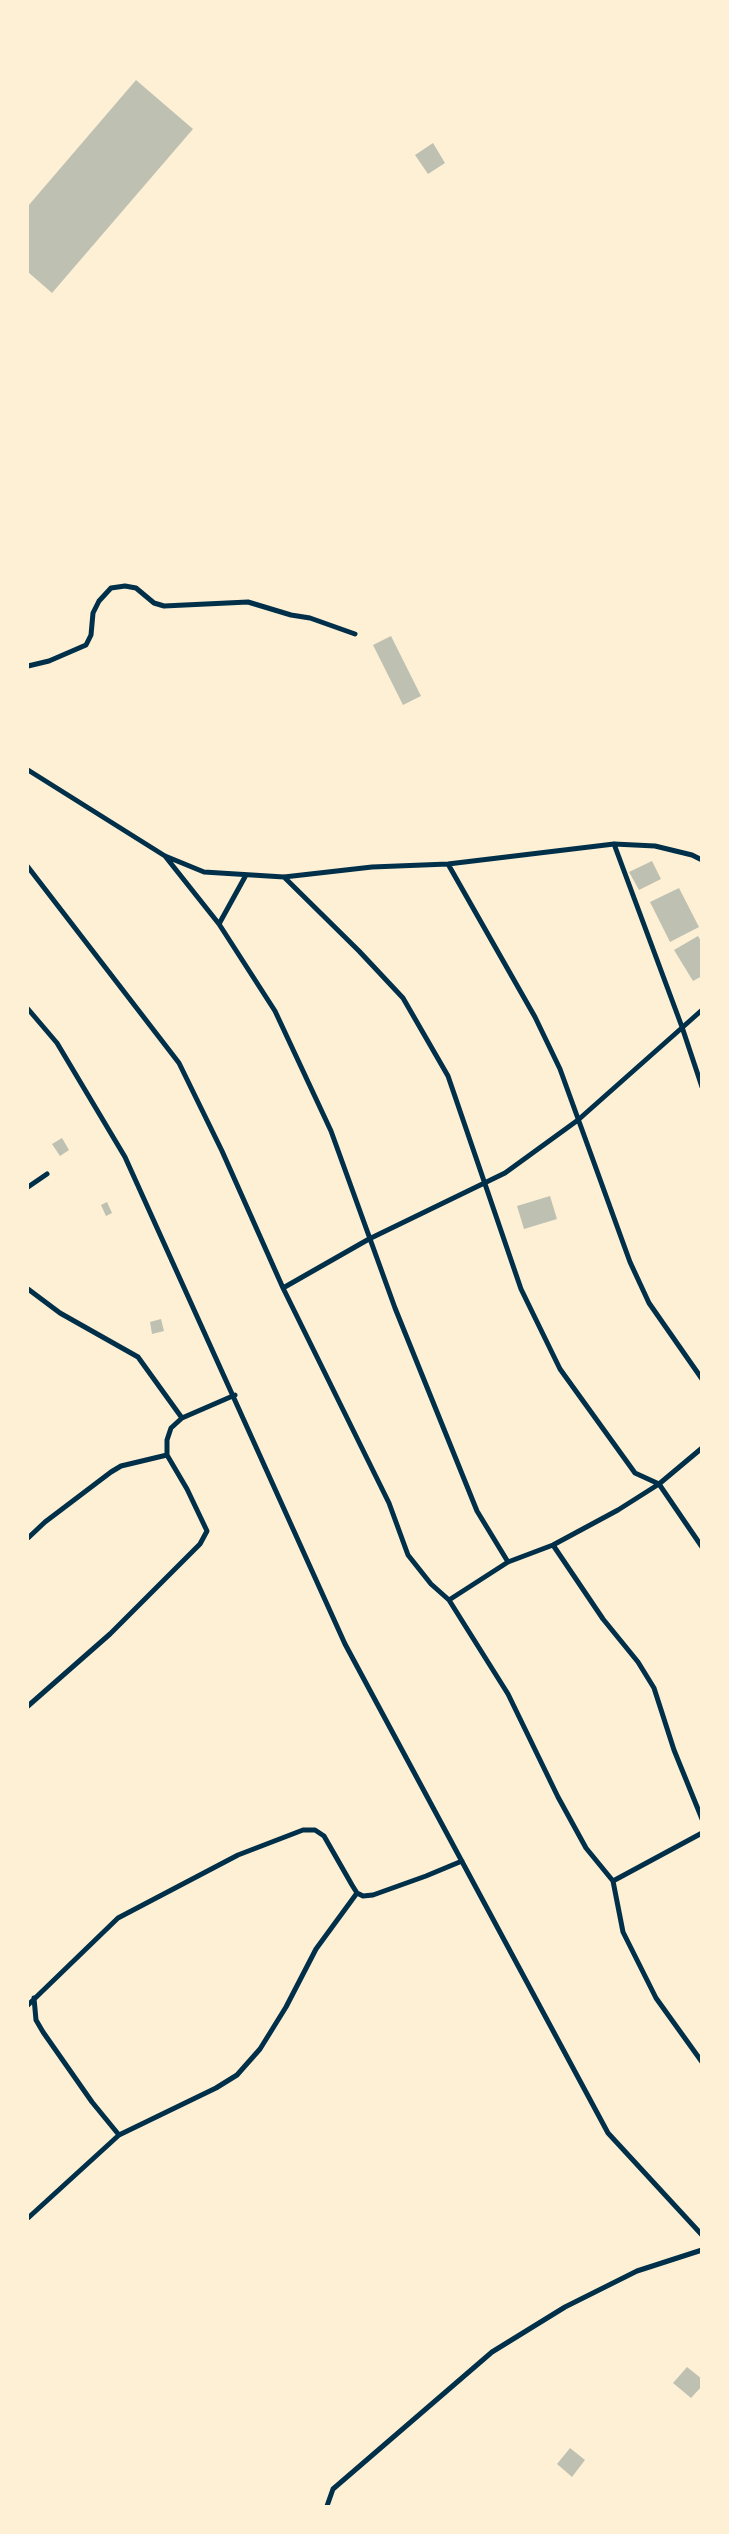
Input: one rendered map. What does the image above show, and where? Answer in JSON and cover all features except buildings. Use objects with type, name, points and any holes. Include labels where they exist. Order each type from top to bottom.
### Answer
[{"type":"street","points":[[28,666],[56,659],[86,645],[91,635],[93,613],[99,601],[111,588],[125,586],[136,588],[154,603],[164,606],[248,602],[291,615],[310,618],[355,634]]},
{"type":"street","points":[[28,770],[165,856],[204,872],[284,877],[372,867],[448,864],[614,844],[655,846],[702,860]]},
{"type":"street","points":[[614,844],[682,1027],[702,1087]]},
{"type":"street","points":[[165,856],[219,924],[275,1011],[331,1131],[369,1239],[430,1400],[477,1511],[508,1562]]},
{"type":"street","points":[[448,864],[534,1017],[560,1069],[605,1188],[630,1262],[649,1303],[702,1379]]},
{"type":"street","points":[[28,867],[179,1063],[222,1151],[283,1288],[389,1502],[408,1555],[431,1584],[449,1600],[508,1694],[558,1797],[586,1848],[613,1881],[623,1932],[656,1998],[702,2062]]},
{"type":"street","points":[[219,924],[246,875]]},
{"type":"street","points":[[284,877],[359,950],[403,998],[448,1076],[521,1290],[560,1369],[636,1473],[659,1484],[702,1547]]},
{"type":"street","points":[[28,1009],[57,1042],[125,1157],[235,1395],[345,1644],[608,2133],[702,2235]]},
{"type":"street","points":[[283,1288],[369,1239],[484,1186],[505,1173],[578,1120],[702,1010]]},
{"type":"street","points":[[28,1187],[47,1174]]},
{"type":"street","points":[[28,1289],[60,1313],[138,1357],[182,1418]]},
{"type":"street","points":[[28,1706],[110,1634],[200,1544],[207,1532],[187,1489],[167,1455],[167,1440],[171,1428],[182,1418],[235,1395]]},
{"type":"street","points":[[449,1600],[508,1562],[553,1545],[618,1510],[659,1484],[702,1448]]},
{"type":"street","points":[[28,1538],[45,1522],[121,1466],[167,1455]]},
{"type":"street","points":[[553,1545],[604,1619],[638,1662],[654,1688],[674,1750],[702,1818]]},
{"type":"street","points":[[28,2005],[118,1918],[238,1855],[303,1830],[315,1830],[324,1836],[357,1893],[363,1896],[373,1895],[462,1861]]},
{"type":"street","points":[[613,1881],[702,1833]]},
{"type":"street","points":[[28,2218],[119,2134],[216,2088],[238,2075],[260,2049],[286,2008],[316,1949],[357,1893]]},
{"type":"street","points":[[34,1998],[36,2020],[43,2032],[92,2102],[119,2134]]},
{"type":"street","points":[[327,2506],[334,2489],[492,2352],[565,2307],[637,2271],[702,2250]]}]
